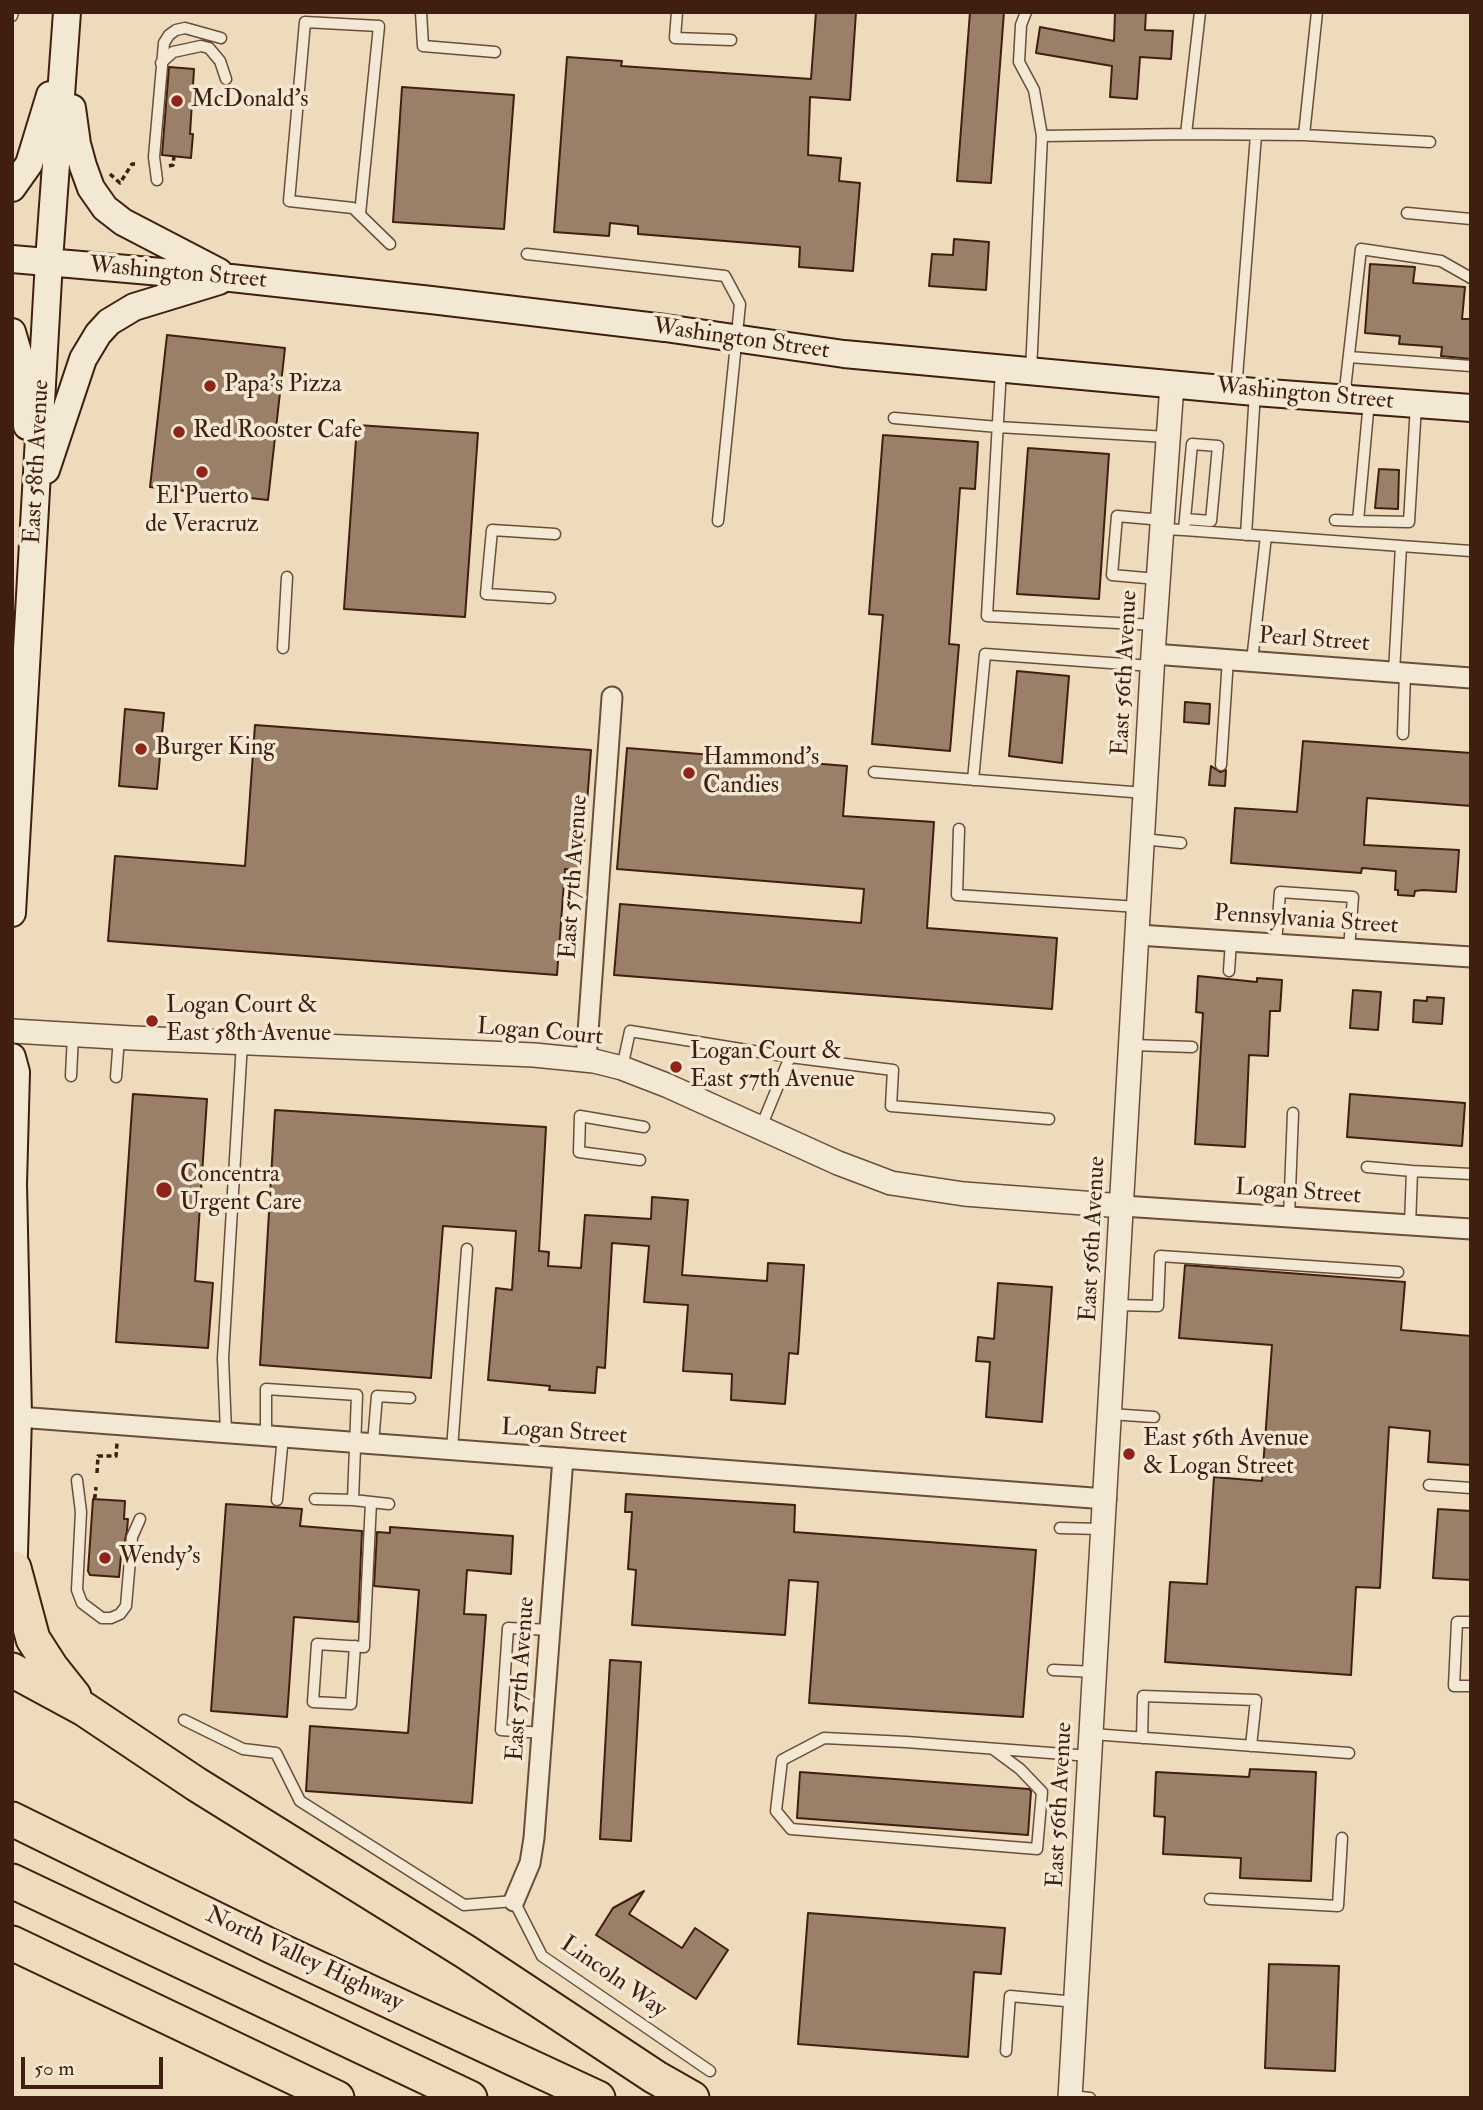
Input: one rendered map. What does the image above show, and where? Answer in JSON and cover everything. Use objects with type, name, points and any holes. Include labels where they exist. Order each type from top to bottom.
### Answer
[{"type":"highway","points":[[13,1583],[33,1639],[84,1709]]},
{"type":"highway","points":[[12,1670],[84,1709],[186,1777],[466,1952],[655,2077],[701,2084]]},
{"type":"highway","name":"North Valley Highway","points":[[12,1819],[273,1947],[598,2098]]},
{"type":"highway","points":[[12,1881],[470,2098]]},
{"type":"highway","points":[[12,1943],[337,2098]]},
{"type":"main road","name":"East 58th Avenue","points":[[12,913],[18,698],[36,501],[67,12]]},
{"type":"main road","points":[[12,188],[29,164],[65,40]]},
{"type":"main road","points":[[65,40],[76,144],[91,188],[105,208],[123,222],[231,278]]},
{"type":"main road","name":"Washington Street","points":[[12,259],[231,278],[571,317],[844,354],[1246,391],[1471,408]]},
{"type":"main road","points":[[36,501],[83,359],[98,334],[122,312],[231,278]]},
{"type":"main road","points":[[12,332],[20,359],[36,501]]},
{"type":"main road","points":[[12,1057],[16,1072],[13,1184],[18,1417],[14,1455],[13,1583]]},
{"type":"street","name":"East 56th Avenue","points":[[1077,2097],[1076,2002],[1152,660],[1158,579],[1173,525],[1168,437],[1172,384]]},
{"type":"street","name":"Pearl Street","points":[[1152,660],[1228,659],[1471,678]]},
{"type":"street","name":"East 57th Avenue","points":[[586,1060],[612,697]]},
{"type":"street","name":"Pennsylvania Street","points":[[1138,934],[1471,957]]},
{"type":"street","name":"Logan Court","points":[[12,1031],[534,1055],[586,1060],[621,1068],[761,1126],[838,1163],[891,1183],[964,1194],[1123,1206]]},
{"type":"street","name":"Logan Street","points":[[1123,1206],[1471,1229]]},
{"type":"street","name":"Logan Street","points":[[18,1417],[1106,1499]]},
{"type":"street","name":"East 57th Avenue","points":[[514,1901],[532,1855],[563,1458]]},
{"type":"lane","points":[[421,12],[423,46],[495,52]]},
{"type":"lane","points":[[677,12],[675,38],[731,40]]},
{"type":"lane","points":[[1026,12],[1021,25],[1019,62],[1034,90],[1042,136],[1031,372]]},
{"type":"lane","points":[[1186,134],[1200,12]]},
{"type":"lane","points":[[1304,135],[1317,12]]},
{"type":"lane","points":[[360,214],[379,26],[305,22],[289,201],[353,208],[390,244]]},
{"type":"lane","points":[[156,180],[154,157],[164,43],[176,30],[195,29],[221,38]]},
{"type":"lane","points":[[161,63],[173,52],[201,46],[209,48],[220,61],[226,79]]},
{"type":"lane","points":[[1246,535],[1246,391],[1256,135]]},
{"type":"lane","points":[[1042,136],[1304,135],[1430,142]]},
{"type":"lane","points":[[1407,213],[1471,219]]},
{"type":"lane","points":[[1359,521],[1357,400],[1349,357],[1360,249],[1441,261],[1471,278]]},
{"type":"lane","points":[[527,254],[724,276],[740,304],[718,522]]},
{"type":"lane","points":[[1349,357],[1471,366]]},
{"type":"lane","points":[[1001,369],[987,615],[1155,625]]},
{"type":"lane","points":[[1335,520],[1409,522],[1416,404]]},
{"type":"lane","points":[[894,418],[1168,437]]},
{"type":"lane","points":[[1192,444],[1218,446],[1211,521],[1173,525],[1192,444]]},
{"type":"lane","points":[[1158,579],[1112,575],[1117,516],[1246,535],[1471,551]]},
{"type":"lane","points":[[550,598],[486,594],[492,530],[555,534]]},
{"type":"lane","points":[[1252,661],[1266,536]]},
{"type":"lane","points":[[1401,546],[1399,672],[1403,734]]},
{"type":"lane","points":[[282,648],[287,578]]},
{"type":"lane","points":[[973,780],[985,654],[1152,660]]},
{"type":"lane","points":[[1221,765],[1228,659]]},
{"type":"lane","points":[[874,772],[1145,793]]},
{"type":"lane","points":[[959,829],[957,895],[1139,907]]},
{"type":"lane","points":[[1143,839],[1181,843]]},
{"type":"lane","points":[[1276,944],[1280,892],[1353,897],[1349,949]]},
{"type":"lane","points":[[1229,971],[1231,941]]},
{"type":"lane","points":[[621,1068],[630,1031],[789,1057],[893,1070],[891,1106],[1049,1119]]},
{"type":"lane","points":[[71,1076],[73,1035]]},
{"type":"lane","points":[[116,1077],[119,1038]]},
{"type":"lane","points":[[226,1432],[223,1357],[242,1043]]},
{"type":"lane","points":[[1131,1044],[1192,1048]]},
{"type":"lane","points":[[761,1126],[789,1057]]},
{"type":"lane","points":[[1289,1217],[1293,1113]]},
{"type":"lane","points":[[640,1160],[579,1152],[580,1116],[644,1126]]},
{"type":"lane","points":[[1367,1167],[1471,1174]]},
{"type":"lane","points":[[1410,1225],[1412,1171]]},
{"type":"lane","points":[[452,1449],[467,1250]]},
{"type":"lane","points":[[1117,1305],[1158,1306],[1160,1256],[1398,1272]]},
{"type":"lane","points":[[277,1500],[274,1436],[266,1389],[357,1395],[364,1443]]},
{"type":"lane","points":[[353,1500],[377,1396],[410,1398]]},
{"type":"lane","points":[[1110,1414],[1154,1417]]},
{"type":"lane","points":[[77,1480],[81,1512],[77,1590],[82,1603],[102,1618],[120,1614],[126,1606],[132,1538],[140,1519]]},
{"type":"lane","points":[[1429,1485],[1471,1488]]},
{"type":"lane","points":[[315,1499],[389,1504]]},
{"type":"lane","points":[[355,1646],[351,1704],[313,1702],[317,1644],[355,1646],[364,1647],[371,1502]]},
{"type":"lane","points":[[1060,1528],[1104,1529]]},
{"type":"lane","points":[[1471,1622],[1457,1622],[1454,1686],[1471,1686]]},
{"type":"lane","points":[[543,1733],[500,1730],[508,1628],[551,1630]]},
{"type":"lane","points":[[1053,1670],[1095,1672]]},
{"type":"lane","points":[[1142,1738],[1143,1696],[1256,1700],[1251,1746]]},
{"type":"lane","points":[[184,1720],[243,1749],[276,1752],[300,1801],[464,1905],[514,1901]]},
{"type":"lane","points":[[993,1749],[1020,1769],[1042,1792],[1037,1849],[791,1829],[776,1811],[782,1760],[824,1738],[993,1749],[1091,1745],[1142,1738],[1349,1753]]},
{"type":"lane","points":[[1210,1899],[1338,1906],[1342,1838]]},
{"type":"lane","name":"Lincoln Way","points":[[514,1901],[542,1956],[701,2084]]},
{"type":"lane","points":[[1006,2051],[1010,1996],[1076,2002]]},
{"type":"path","points":[[103,168],[120,183],[132,164],[136,164]]},
{"type":"path","points":[[97,1473],[98,1455],[116,1457],[117,1443]]},
{"type":"path","points":[[96,1487],[96,1497]]},
{"type":"building","points":[[816,12],[856,12],[850,100],[810,97],[808,155],[841,158],[839,181],[860,183],[853,271],[799,267],[800,247],[638,234],[638,226],[610,223],[609,236],[554,232],[567,57],[622,61],[621,66],[811,79]]},
{"type":"building","points":[[970,12],[1004,12],[991,183],[957,181]]},
{"type":"building","points":[[1115,12],[1146,12],[1145,30],[1173,31],[1171,59],[1140,57],[1137,99],[1110,97],[1112,66],[1036,53],[1040,27],[1114,41]]},
{"type":"building","name":"McDonald's","points":[[169,67],[194,69],[191,158],[162,155]]},
{"type":"building","points":[[402,87],[514,95],[504,229],[393,222]]},
{"type":"building","points":[[954,239],[989,242],[986,290],[929,286],[932,254],[953,255]]},
{"type":"building","points":[[1370,264],[1415,267],[1413,283],[1465,287],[1462,319],[1471,319],[1471,359],[1441,356],[1442,347],[1399,344],[1400,336],[1365,333]]},
{"type":"building","points":[[167,335],[285,348],[268,500],[150,487]]},
{"type":"building","points":[[357,425],[478,433],[465,617],[344,609]]},
{"type":"building","points":[[883,435],[978,442],[975,489],[960,488],[949,644],[959,645],[950,751],[872,744],[883,615],[869,614]]},
{"type":"building","points":[[1028,448],[1109,454],[1099,599],[1017,594]]},
{"type":"building","points":[[1379,469],[1399,470],[1398,509],[1375,508]]},
{"type":"building","points":[[1017,671],[1069,676],[1062,763],[1009,756]]},
{"type":"building","points":[[1185,702],[1210,704],[1209,724],[1184,722]]},
{"type":"building","name":"Burger King","points":[[125,709],[164,713],[157,789],[119,786]]},
{"type":"building","points":[[255,725],[591,750],[582,870],[565,869],[557,975],[108,941],[115,856],[245,866]]},
{"type":"building","points":[[1303,741],[1471,753],[1471,806],[1367,798],[1364,845],[1459,850],[1456,892],[1423,890],[1415,891],[1414,896],[1398,895],[1398,890],[1395,890],[1396,871],[1362,868],[1361,873],[1231,863],[1235,808],[1297,812]]},
{"type":"building","points":[[627,748],[847,766],[843,816],[934,822],[927,928],[1057,938],[1052,1009],[614,975],[620,904],[861,923],[864,889],[617,869]]},
{"type":"building","points":[[1211,766],[1220,772],[1226,770],[1225,786],[1209,785]]},
{"type":"building","points":[[1198,976],[1257,982],[1257,978],[1282,980],[1280,1011],[1270,1011],[1268,1056],[1249,1055],[1245,1147],[1195,1144],[1203,1013],[1196,1012]]},
{"type":"building","points":[[1353,990],[1381,992],[1378,1030],[1350,1028]]},
{"type":"building","points":[[1427,997],[1444,998],[1442,1024],[1413,1022],[1414,1000],[1427,1001]]},
{"type":"building","name":"Concentra Urgent Care","points":[[133,1094],[207,1099],[195,1281],[213,1283],[208,1348],[116,1342]]},
{"type":"building","points":[[1350,1094],[1465,1103],[1462,1146],[1347,1137]]},
{"type":"building","points":[[275,1110],[546,1127],[539,1251],[549,1252],[548,1266],[581,1268],[585,1215],[651,1219],[652,1197],[688,1200],[682,1275],[767,1281],[768,1263],[804,1265],[798,1354],[789,1353],[785,1404],[731,1400],[732,1374],[683,1371],[688,1305],[644,1302],[649,1246],[612,1243],[605,1368],[597,1367],[595,1393],[549,1390],[550,1386],[488,1380],[496,1288],[512,1290],[516,1231],[443,1226],[431,1378],[260,1365]]},
{"type":"building","points":[[1185,1265],[1405,1282],[1401,1330],[1471,1336],[1471,1465],[1428,1462],[1430,1431],[1389,1427],[1380,1588],[1356,1587],[1351,1675],[1165,1662],[1170,1582],[1207,1584],[1214,1477],[1262,1481],[1272,1345],[1179,1338]]},
{"type":"building","points":[[998,1283],[1052,1287],[1042,1422],[986,1417],[990,1362],[976,1361],[978,1337],[994,1339]]},
{"type":"building","points":[[626,1494],[795,1505],[794,1532],[1036,1550],[1023,1717],[809,1703],[818,1582],[789,1580],[785,1635],[632,1625],[636,1570],[628,1569],[632,1512],[625,1512]]},
{"type":"building","name":"Wendy's","points":[[93,1499],[125,1501],[124,1519],[128,1519],[119,1577],[90,1575],[88,1571]]},
{"type":"building","points":[[226,1504],[302,1509],[300,1526],[362,1531],[358,1622],[294,1617],[287,1717],[211,1711]]},
{"type":"building","points":[[1438,1509],[1471,1511],[1471,1580],[1433,1578]]},
{"type":"building","points":[[390,1527],[513,1536],[511,1574],[467,1570],[464,1614],[486,1615],[472,1803],[306,1791],[310,1726],[408,1733],[419,1590],[374,1586],[377,1532],[390,1533]]},
{"type":"building","points":[[610,1660],[641,1662],[631,1841],[600,1839]]},
{"type":"building","points":[[1250,1769],[1316,1772],[1311,1881],[1240,1878],[1241,1858],[1163,1854],[1165,1817],[1154,1816],[1156,1772],[1249,1777]]},
{"type":"building","points":[[800,1772],[1029,1789],[1028,1835],[797,1818]]},
{"type":"building","points":[[644,1891],[629,1914],[682,1948],[695,1928],[728,1950],[696,1999],[596,1935],[613,1908]]},
{"type":"building","points":[[808,1913],[1005,1928],[1001,1974],[974,1972],[968,2057],[798,2044]]},
{"type":"building","points":[[1269,1964],[1339,1966],[1335,2071],[1265,2068]]},
{"type":"place","name":"McDonald's","points":[[177,101]]},
{"type":"place","name":"Papa's Pizza","points":[[210,386]]},
{"type":"place","name":"Red Rooster Cafe","points":[[179,432]]},
{"type":"place","name":"El Puerto de Veracruz","points":[[202,472]]},
{"type":"place","name":"Burger King","points":[[141,749]]},
{"type":"place","name":"Hammond's Candies","points":[[689,773]]},
{"type":"place","name":"Logan Court & East 58th Avenue","points":[[152,1021]]},
{"type":"place","name":"Logan Court & East 57th Avenue","points":[[676,1067]]},
{"type":"place","name":"Concentra Urgent Care","points":[[164,1190]]},
{"type":"place","name":"East 56th Avenue & Logan Street","points":[[1129,1454]]},
{"type":"place","name":"Wendy's","points":[[105,1558]]}]
